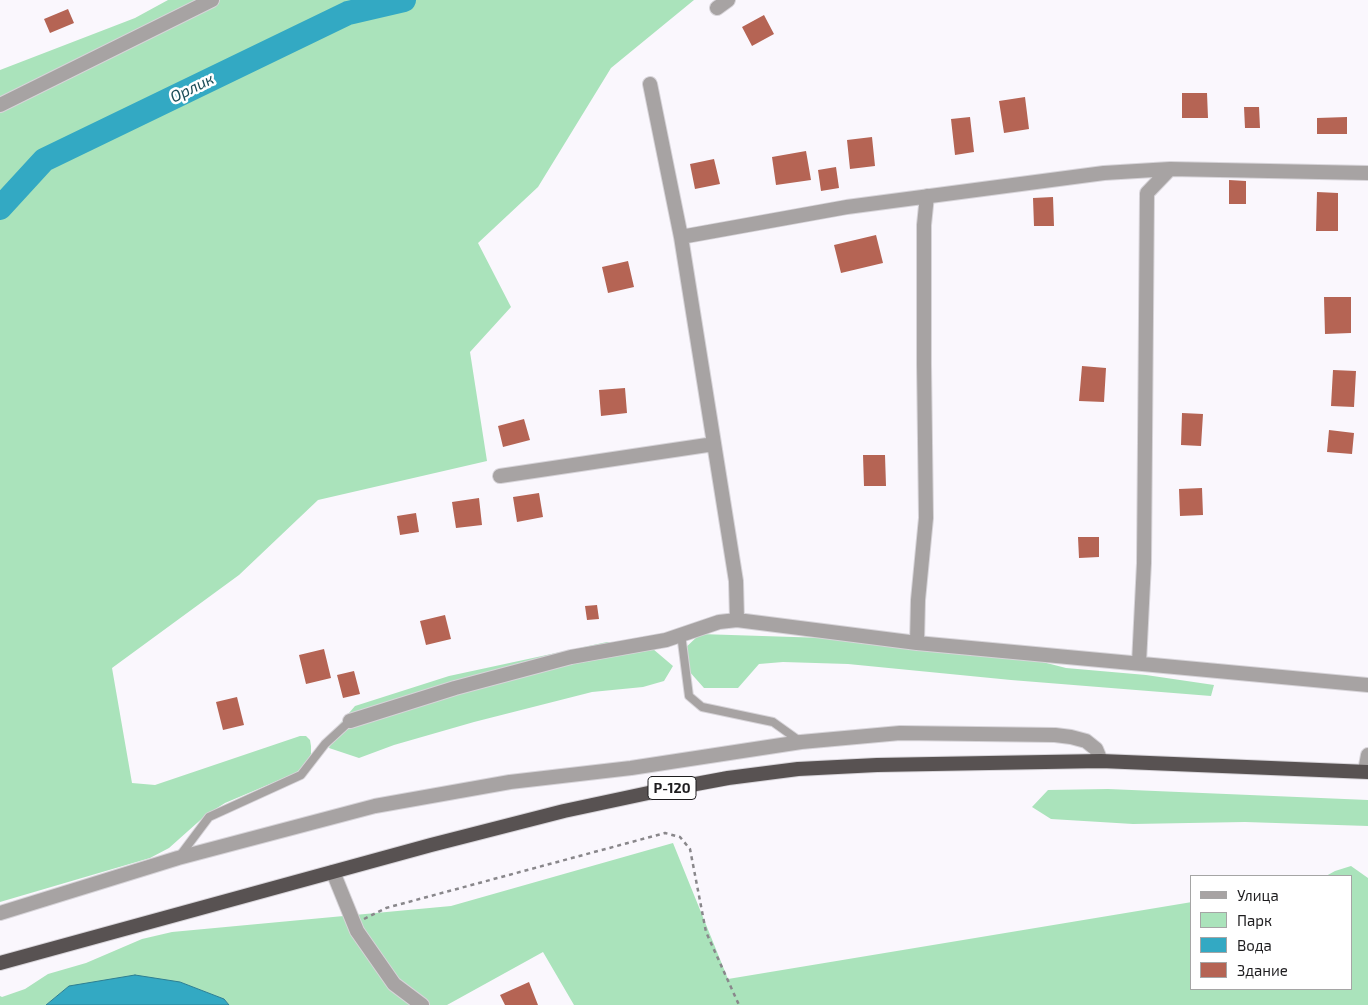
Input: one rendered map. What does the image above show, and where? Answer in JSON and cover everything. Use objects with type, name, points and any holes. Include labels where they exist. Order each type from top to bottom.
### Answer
[{"type":"highway","name":"Р-120","points":[[0,963],[431,845],[564,811],[728,778],[798,769],[877,765],[1101,761],[1366,771]]},
{"type":"street","points":[[0,105],[212,0]]},
{"type":"street","points":[[650,84],[680,236],[714,444],[736,581],[737,620]]},
{"type":"street","points":[[680,236],[846,206],[1104,173],[1170,169],[1368,174]]},
{"type":"street","points":[[1139,664],[1144,563],[1148,193],[1170,169]]},
{"type":"street","points":[[918,643],[918,600],[926,518],[924,225],[926,196]]},
{"type":"street","points":[[500,476],[714,444]]},
{"type":"street","points":[[350,721],[454,688],[571,657],[666,640],[719,622],[737,620],[918,643],[1368,685]]},
{"type":"street","points":[[0,913],[178,858],[375,806],[510,782],[631,768],[801,742],[900,733],[1054,735],[1071,737],[1086,741],[1096,749],[1101,761]]},
{"type":"street","points":[[1366,771],[1368,755]]},
{"type":"street","points":[[333,872],[357,931],[394,984],[422,1005]]},
{"type":"lane","points":[[680,634],[689,696],[702,707],[773,722],[801,742]]},
{"type":"lane","points":[[178,858],[209,817],[301,775],[325,744],[350,721]]},
{"type":"path","points":[[354,924],[386,908],[665,833],[680,837],[690,849],[706,932],[739,1005]]},
{"type":"green space","points":[[168,0],[694,0],[611,68],[538,187],[478,243],[511,307],[470,352],[487,461],[318,500],[239,575],[112,668],[132,783],[155,785],[300,736],[306,736],[310,740],[311,754],[306,764],[296,773],[225,803],[206,815],[169,848],[150,858],[0,902],[0,70],[135,18]]},
{"type":"green space","points":[[700,634],[856,639],[996,650],[1066,668],[1146,675],[1214,685],[1211,696],[1011,680],[848,664],[783,662],[759,664],[738,688],[704,688],[688,670],[682,651]]},
{"type":"green space","points":[[607,642],[638,645],[653,649],[673,666],[664,681],[643,687],[592,692],[474,722],[394,745],[359,758],[329,748],[337,727],[355,706],[449,676]]},
{"type":"green space","points":[[1108,789],[1368,800],[1368,826],[1245,822],[1133,824],[1051,819],[1032,807],[1048,790]]},
{"type":"green space","points":[[673,843],[728,979],[1190,902],[1190,990],[1353,990],[1353,875],[1328,875],[1351,866],[1368,878],[1368,1005],[574,1005],[543,952],[447,1005],[229,1005],[224,999],[180,982],[69,986],[46,1005],[0,1005],[0,996],[2,997],[25,989],[48,974],[86,963],[142,939],[172,932],[451,906]]},
{"type":"water","points":[[135,975],[180,982],[224,999],[229,1005],[46,1005],[69,986]]},
{"type":"building","points":[[68,9],[74,23],[50,33],[44,19]]},
{"type":"building","points":[[764,15],[774,34],[752,46],[742,27]]},
{"type":"building","points":[[1182,93],[1207,93],[1208,118],[1182,118]]},
{"type":"building","points":[[1025,97],[1029,129],[1004,133],[999,101]]},
{"type":"building","points":[[1244,107],[1259,107],[1260,128],[1245,128]]},
{"type":"building","points":[[970,117],[974,152],[955,155],[951,119]]},
{"type":"building","points":[[1347,117],[1347,134],[1317,134],[1317,118]]},
{"type":"building","points":[[872,137],[875,166],[850,169],[847,140]]},
{"type":"building","points":[[806,151],[811,180],[776,185],[772,157]]},
{"type":"building","points":[[714,159],[720,184],[695,189],[690,164]]},
{"type":"building","points":[[836,167],[839,188],[821,191],[818,170]]},
{"type":"building","points":[[1229,180],[1246,181],[1246,204],[1229,204]]},
{"type":"building","points":[[1317,192],[1338,193],[1338,231],[1316,231]]},
{"type":"building","points":[[1053,197],[1054,226],[1034,226],[1033,198]]},
{"type":"building","points":[[876,235],[883,263],[841,273],[834,245]]},
{"type":"building","points":[[628,261],[634,287],[608,293],[602,267]]},
{"type":"building","points":[[1324,297],[1351,297],[1351,333],[1325,334]]},
{"type":"building","points":[[1082,366],[1106,368],[1104,402],[1079,401]]},
{"type":"building","points":[[1333,370],[1356,371],[1354,407],[1331,406]]},
{"type":"building","points":[[625,388],[627,413],[601,416],[599,390]]},
{"type":"building","points":[[1182,413],[1203,414],[1201,446],[1181,445]]},
{"type":"building","points":[[524,419],[530,440],[503,447],[498,426]]},
{"type":"building","points":[[1329,430],[1354,433],[1352,454],[1327,452]]},
{"type":"building","points":[[863,455],[885,455],[886,486],[864,486]]},
{"type":"building","points":[[1202,488],[1203,515],[1180,516],[1179,489]]},
{"type":"building","points":[[539,493],[543,517],[517,522],[513,497]]},
{"type":"building","points":[[479,498],[482,525],[456,528],[452,502]]},
{"type":"building","points":[[416,513],[419,532],[400,535],[397,516]]},
{"type":"building","points":[[1078,537],[1099,537],[1099,557],[1079,558]]},
{"type":"building","points":[[597,605],[599,619],[587,620],[585,606]]},
{"type":"building","points":[[445,615],[451,639],[426,645],[420,621]]},
{"type":"building","points":[[324,649],[331,678],[306,684],[299,655]]},
{"type":"building","points":[[354,671],[360,694],[343,698],[337,675]]},
{"type":"building","points":[[237,697],[244,725],[223,730],[216,702]]},
{"type":"building","points":[[529,982],[538,1005],[505,1005],[500,995]]},
{"type":"waterway","name":"Орлик","points":[[0,208],[44,160],[348,13],[404,0]]}]
